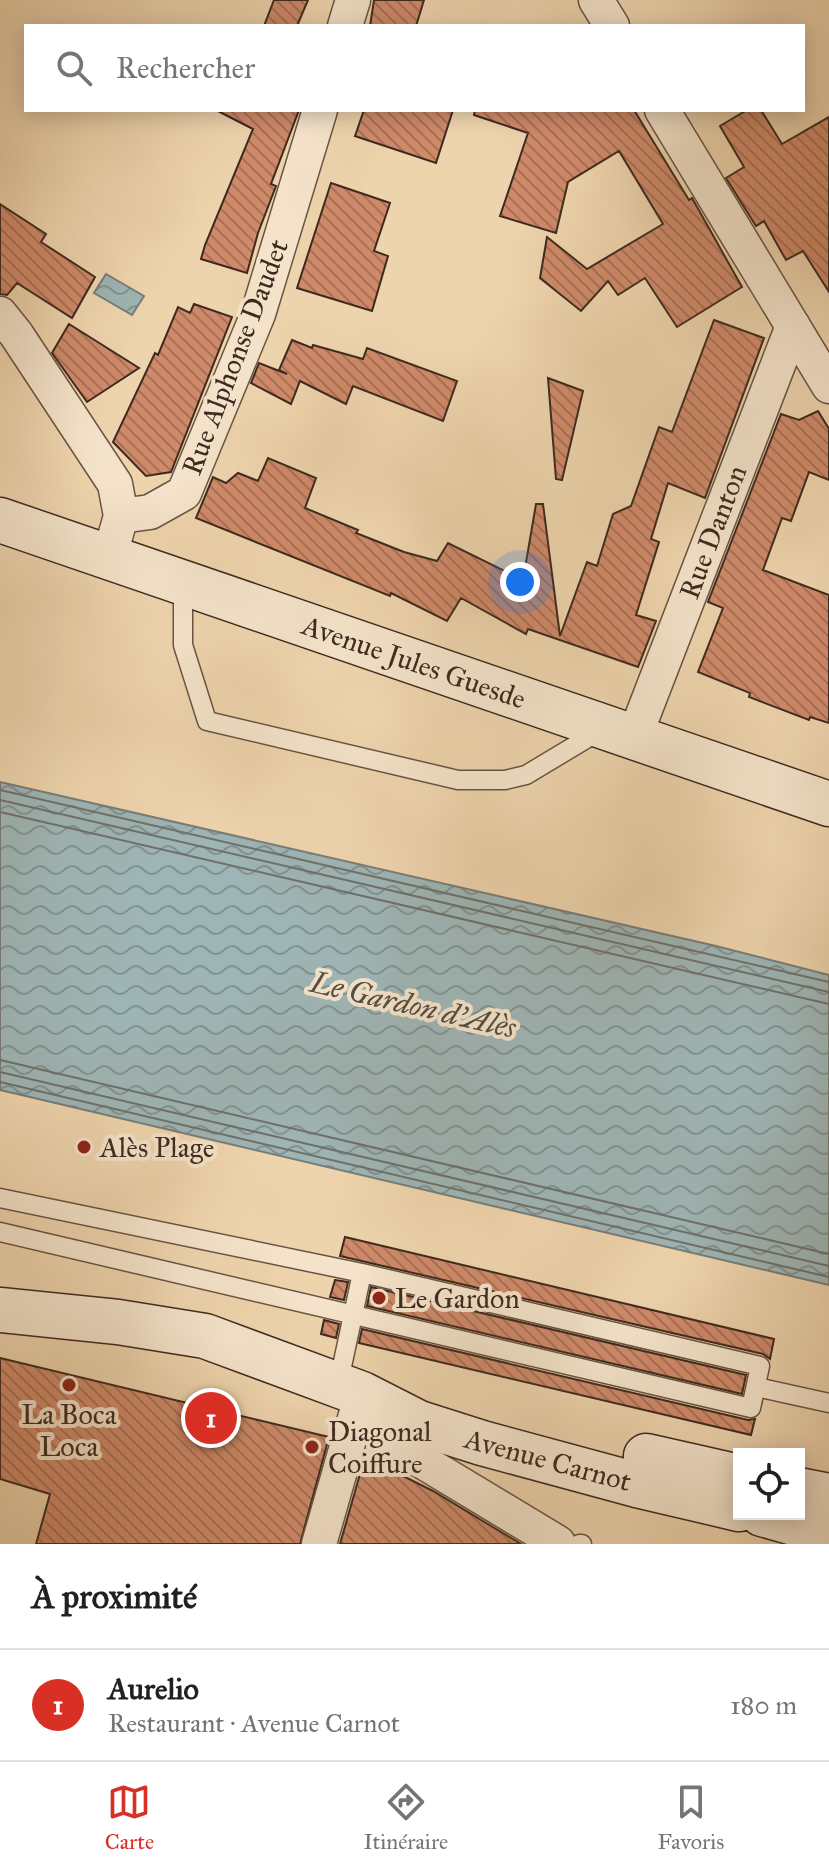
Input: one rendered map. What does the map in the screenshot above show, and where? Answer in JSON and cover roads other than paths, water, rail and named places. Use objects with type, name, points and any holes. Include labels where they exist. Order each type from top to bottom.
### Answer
[{"type":"main road","name":"Avenue Jules Guesde","points":[[0,520],[115,536],[183,581],[829,804]]},
{"type":"main road","name":"Avenue Carnot","points":[[0,1310],[118,1322],[205,1336],[350,1389],[419,1423],[637,1485],[733,1508]]},
{"type":"main road","name":"Avenue Carnot","points":[[350,1389],[733,1476]]},
{"type":"main road","points":[[805,1491],[829,1496]]},
{"type":"main road","points":[[783,1520],[829,1533]]},
{"type":"street","points":[[346,24],[353,0]]},
{"type":"street","points":[[596,0],[611,24]]},
{"type":"street","name":"Rue Alphonse Daudet","points":[[115,536],[184,493],[258,314],[319,112]]},
{"type":"street","points":[[663,112],[829,386]]},
{"type":"street","points":[[0,314],[115,484],[115,536]]},
{"type":"street","name":"Rue Danton","points":[[619,733],[793,326]]},
{"type":"street","points":[[350,1389],[380,1430],[412,1455],[570,1544]]},
{"type":"street","points":[[319,1544],[350,1389]]},
{"type":"lane","points":[[183,581],[183,645],[207,721],[458,780],[505,780],[526,775],[619,733]]},
{"type":"lane","points":[[0,1198],[362,1273],[760,1366],[756,1387],[751,1408],[0,1232]]},
{"type":"lane","points":[[350,1389],[352,1315],[362,1273]]},
{"type":"lane","points":[[756,1387],[829,1403]]},
{"type":"water","points":[[106,274],[144,296],[132,315],[94,293]]},
{"type":"water","name":"Le Gardon d'Alès","points":[[0,782],[716,946],[829,975],[829,1285],[0,1090]]},
{"type":"place","name":"Alès Plage","points":[[84,1147]]},
{"type":"place","name":"Le Gardon","points":[[379,1298]]},
{"type":"place","name":"La Boca Loca","points":[[69,1385]]},
{"type":"place","name":"Aurelio","points":[[211,1418]]},
{"type":"place","name":"Diagonal Coiffure","points":[[312,1447]]}]
